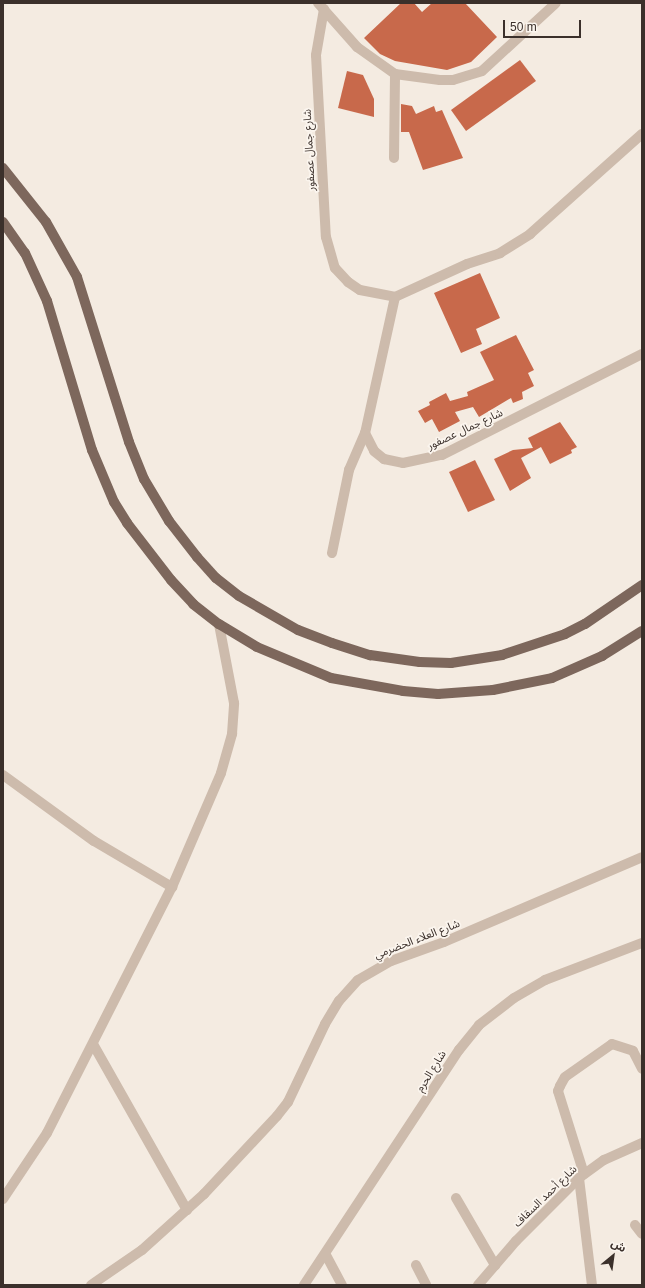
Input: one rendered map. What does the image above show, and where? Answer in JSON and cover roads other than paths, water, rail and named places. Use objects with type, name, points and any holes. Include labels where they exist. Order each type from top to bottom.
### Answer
[{"type":"main road","points":[[3,168],[46,222],[77,277],[129,442],[144,479],[168,521],[197,557],[216,578],[239,596],[298,630],[340,646],[370,655],[420,662],[451,663],[502,655],[565,634],[585,624],[642,585]]},
{"type":"main road","points":[[3,222],[25,253],[48,301],[92,450],[114,502],[126,523],[171,580],[193,604],[219,624],[257,647],[331,678],[403,691],[438,694],[493,690],[552,678],[602,656],[642,631]]},
{"type":"street","points":[[321,6],[357,47],[395,74],[440,80],[453,80],[482,71],[556,3]]},
{"type":"street","name":"شارع جمال عصفور","points":[[321,6],[316,55],[325,228],[330,257],[339,274],[354,287],[372,294],[395,297]]},
{"type":"street","points":[[394,158],[395,74]]},
{"type":"street","points":[[332,553],[349,470],[365,433],[395,297],[516,244],[642,134]]},
{"type":"street","name":"شارع جمال عصفور","points":[[365,433],[374,452],[384,459],[403,463],[426,460],[463,445],[642,354]]},
{"type":"street","points":[[3,1199],[47,1133],[93,1044],[172,887],[221,773],[231,740],[234,720],[233,687],[219,624]]},
{"type":"street","points":[[3,775],[94,842],[172,887]]},
{"type":"street","name":"شارع العلاء الحضرمي","points":[[91,1285],[142,1250],[187,1210],[204,1194],[288,1102],[325,1024],[339,1001],[358,980],[391,961],[444,942],[642,857]]},
{"type":"street","name":"شارع الحرم","points":[[304,1285],[326,1255],[459,1050],[479,1025],[514,998],[544,980],[642,943]]},
{"type":"street","points":[[93,1044],[187,1210]]},
{"type":"street","points":[[592,1285],[581,1176],[558,1091],[564,1077],[612,1044],[633,1051],[642,1069]]},
{"type":"street","name":"شارع أحمد السقاف","points":[[478,1285],[495,1265],[581,1176],[604,1160],[642,1143]]},
{"type":"street","points":[[456,1198],[495,1265]]},
{"type":"street","points":[[635,1225],[642,1234]]},
{"type":"street","points":[[326,1255],[342,1285]]},
{"type":"street","points":[[416,1265],[426,1285]]}]
